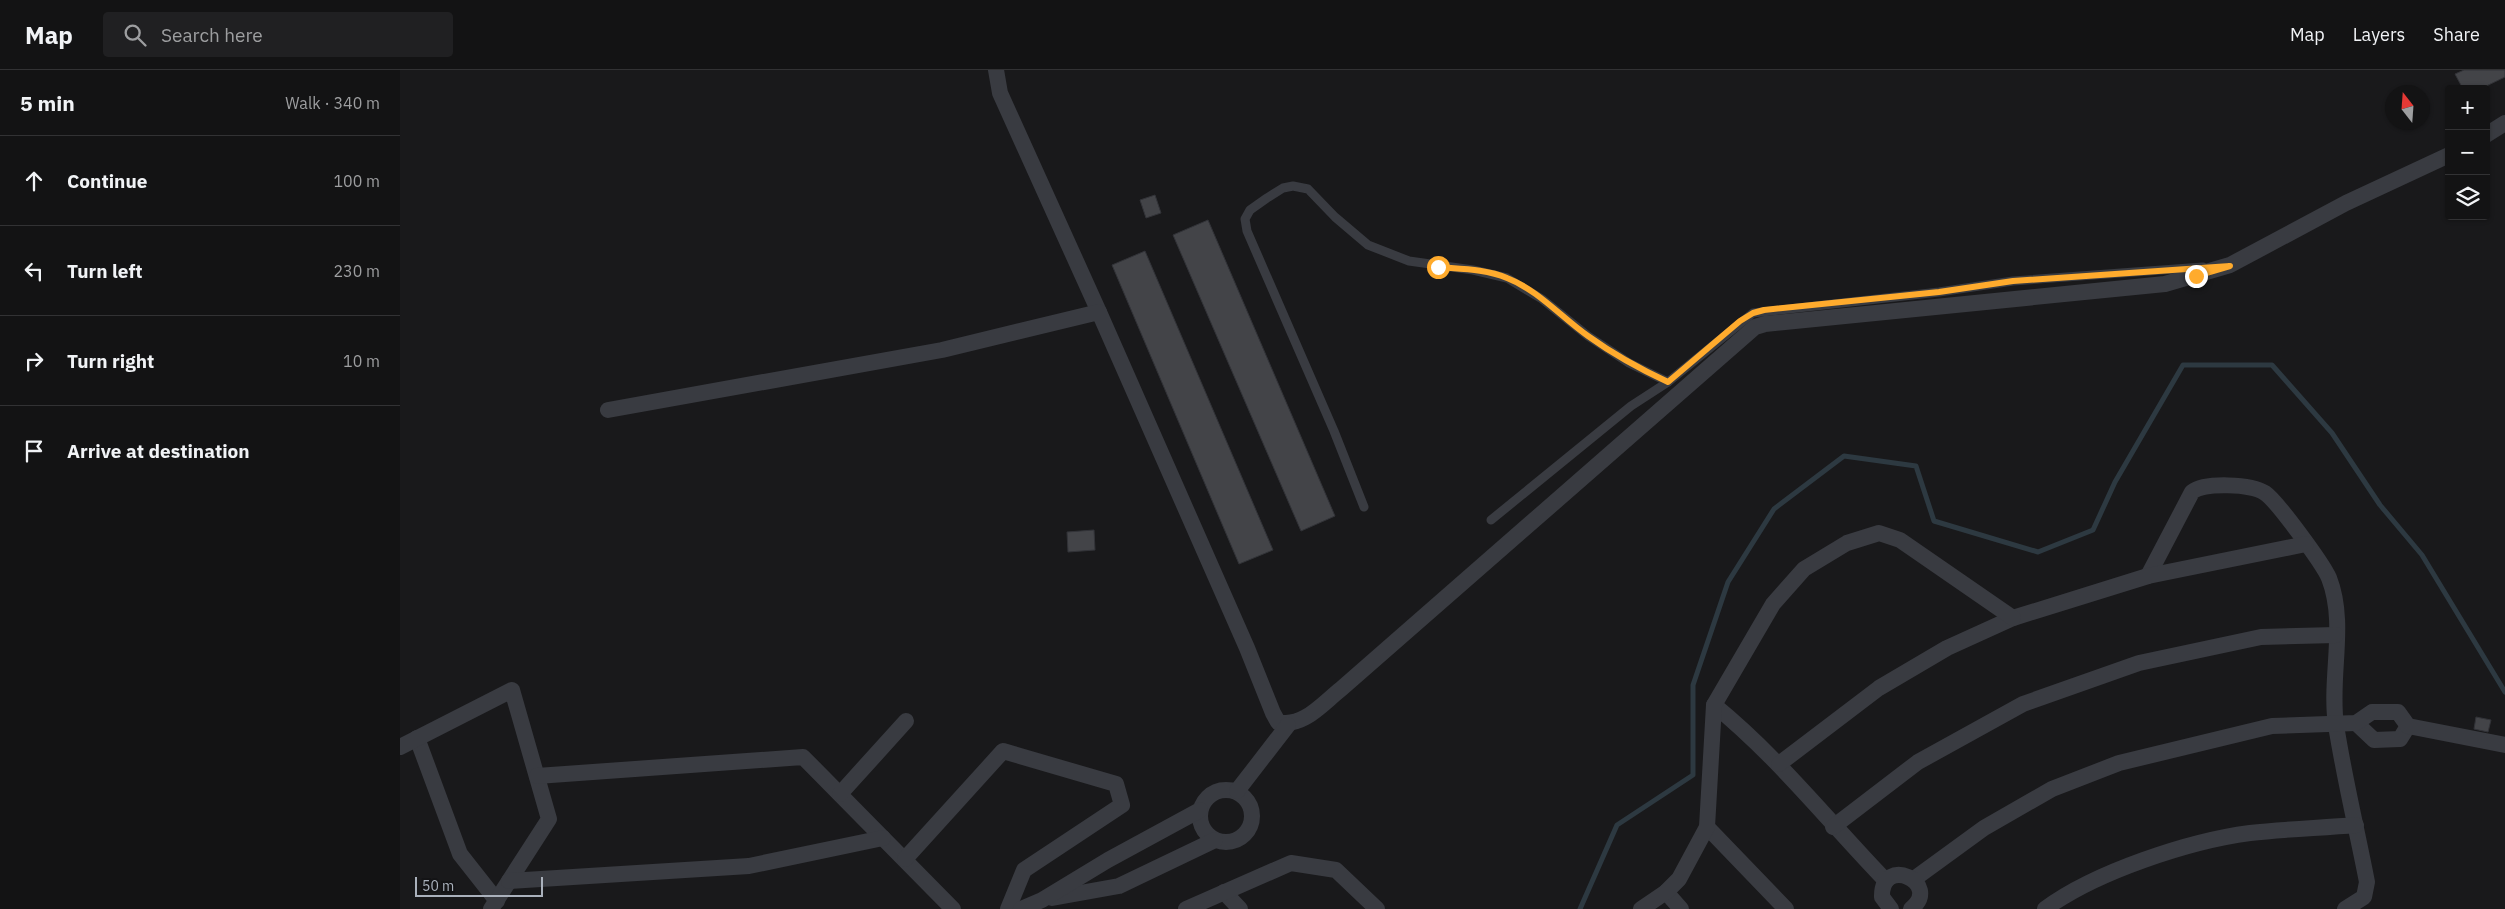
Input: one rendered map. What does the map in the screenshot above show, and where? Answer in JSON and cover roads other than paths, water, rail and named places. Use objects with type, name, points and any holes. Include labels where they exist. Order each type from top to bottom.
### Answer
[{"type":"street","points":[[996,70],[1000,93],[1098,312],[1110,334],[1273,712],[1278,722],[1288,725],[1302,721],[1341,689],[1755,327],[1765,324],[2166,284],[2230,266],[2346,202],[2445,157]]},
{"type":"street","points":[[2490,132],[2505,122]]},
{"type":"street","points":[[608,410],[942,350],[1098,312]]},
{"type":"street","points":[[2148,576],[2192,492],[2199,487],[2208,485],[2253,488],[2264,492],[2273,500],[2315,554],[2329,577],[2336,606],[2336,724],[2367,882],[2364,897],[2345,909]]},
{"type":"street","points":[[1641,909],[1666,892],[1679,879],[1707,827],[1714,705],[1773,604],[1804,569],[1847,543],[1879,533],[1900,540],[2013,618]]},
{"type":"street","points":[[1779,764],[1879,688],[1947,648],[2013,618],[2148,576],[2306,544]]},
{"type":"street","points":[[1833,827],[1918,762],[2023,704],[2139,663],[2260,637],[2336,635]]},
{"type":"street","points":[[400,747],[417,738],[512,690],[549,819],[494,905],[460,854],[417,738]]},
{"type":"street","points":[[1714,705],[1779,764],[1833,827],[1886,882]]},
{"type":"street","points":[[1914,879],[1984,828],[2052,789],[2119,763],[2272,726],[2356,723],[2372,712],[2398,712],[2408,726],[2500,745]]},
{"type":"street","points":[[840,794],[906,721]]},
{"type":"street","points":[[2356,723],[2374,740],[2400,739],[2408,726]]},
{"type":"street","points":[[1237,792],[1288,725]]},
{"type":"street","points":[[905,860],[1003,751],[1116,784],[1122,805],[1024,870],[1008,909]]},
{"type":"street","points":[[537,776],[803,757],[953,909]]},
{"type":"street","points":[[1226,789],[1237,792],[1247,798],[1252,809],[1252,821],[1247,832],[1238,840],[1227,842],[1215,840],[1206,833],[1200,822],[1200,810],[1205,799],[1214,792],[1226,789]]},
{"type":"street","points":[[1021,909],[1042,900],[1108,860],[1200,810]]},
{"type":"street","points":[[2045,909],[2109,874],[2188,846],[2250,833],[2356,825]]},
{"type":"street","points":[[1707,827],[1786,909]]},
{"type":"street","points":[[509,881],[749,866],[883,838]]},
{"type":"street","points":[[1042,900],[1119,886],[1215,840]]},
{"type":"street","points":[[1186,909],[1291,863],[1336,870],[1377,909]]},
{"type":"street","points":[[1887,908],[1882,897],[1886,882],[1891,877],[1902,874],[1914,879],[1920,895],[1915,906],[1911,909]]},
{"type":"street","points":[[1224,892],[1240,909]]},
{"type":"street","points":[[1666,892],[1681,909]]},
{"type":"lane","points":[[1364,507],[1334,431],[1247,231],[1245,220],[1250,210],[1283,188],[1293,186],[1308,189],[1335,217],[1368,244],[1384,251],[1409,261],[1474,270],[1507,278],[1542,299],[1588,336],[1629,364],[1668,382]]},
{"type":"lane","points":[[1491,520],[1631,406],[1668,382],[1740,321],[1758,312],[1939,292],[2013,281],[2230,266]]},
{"type":"waterway","points":[[1580,909],[1617,825],[1693,775],[1693,685],[1728,582],[1774,509],[1844,456],[1916,466],[1934,521],[2038,552],[2093,530],[2115,482],[2183,365],[2272,365],[2332,433],[2380,505],[2422,555],[2505,692]]}]
